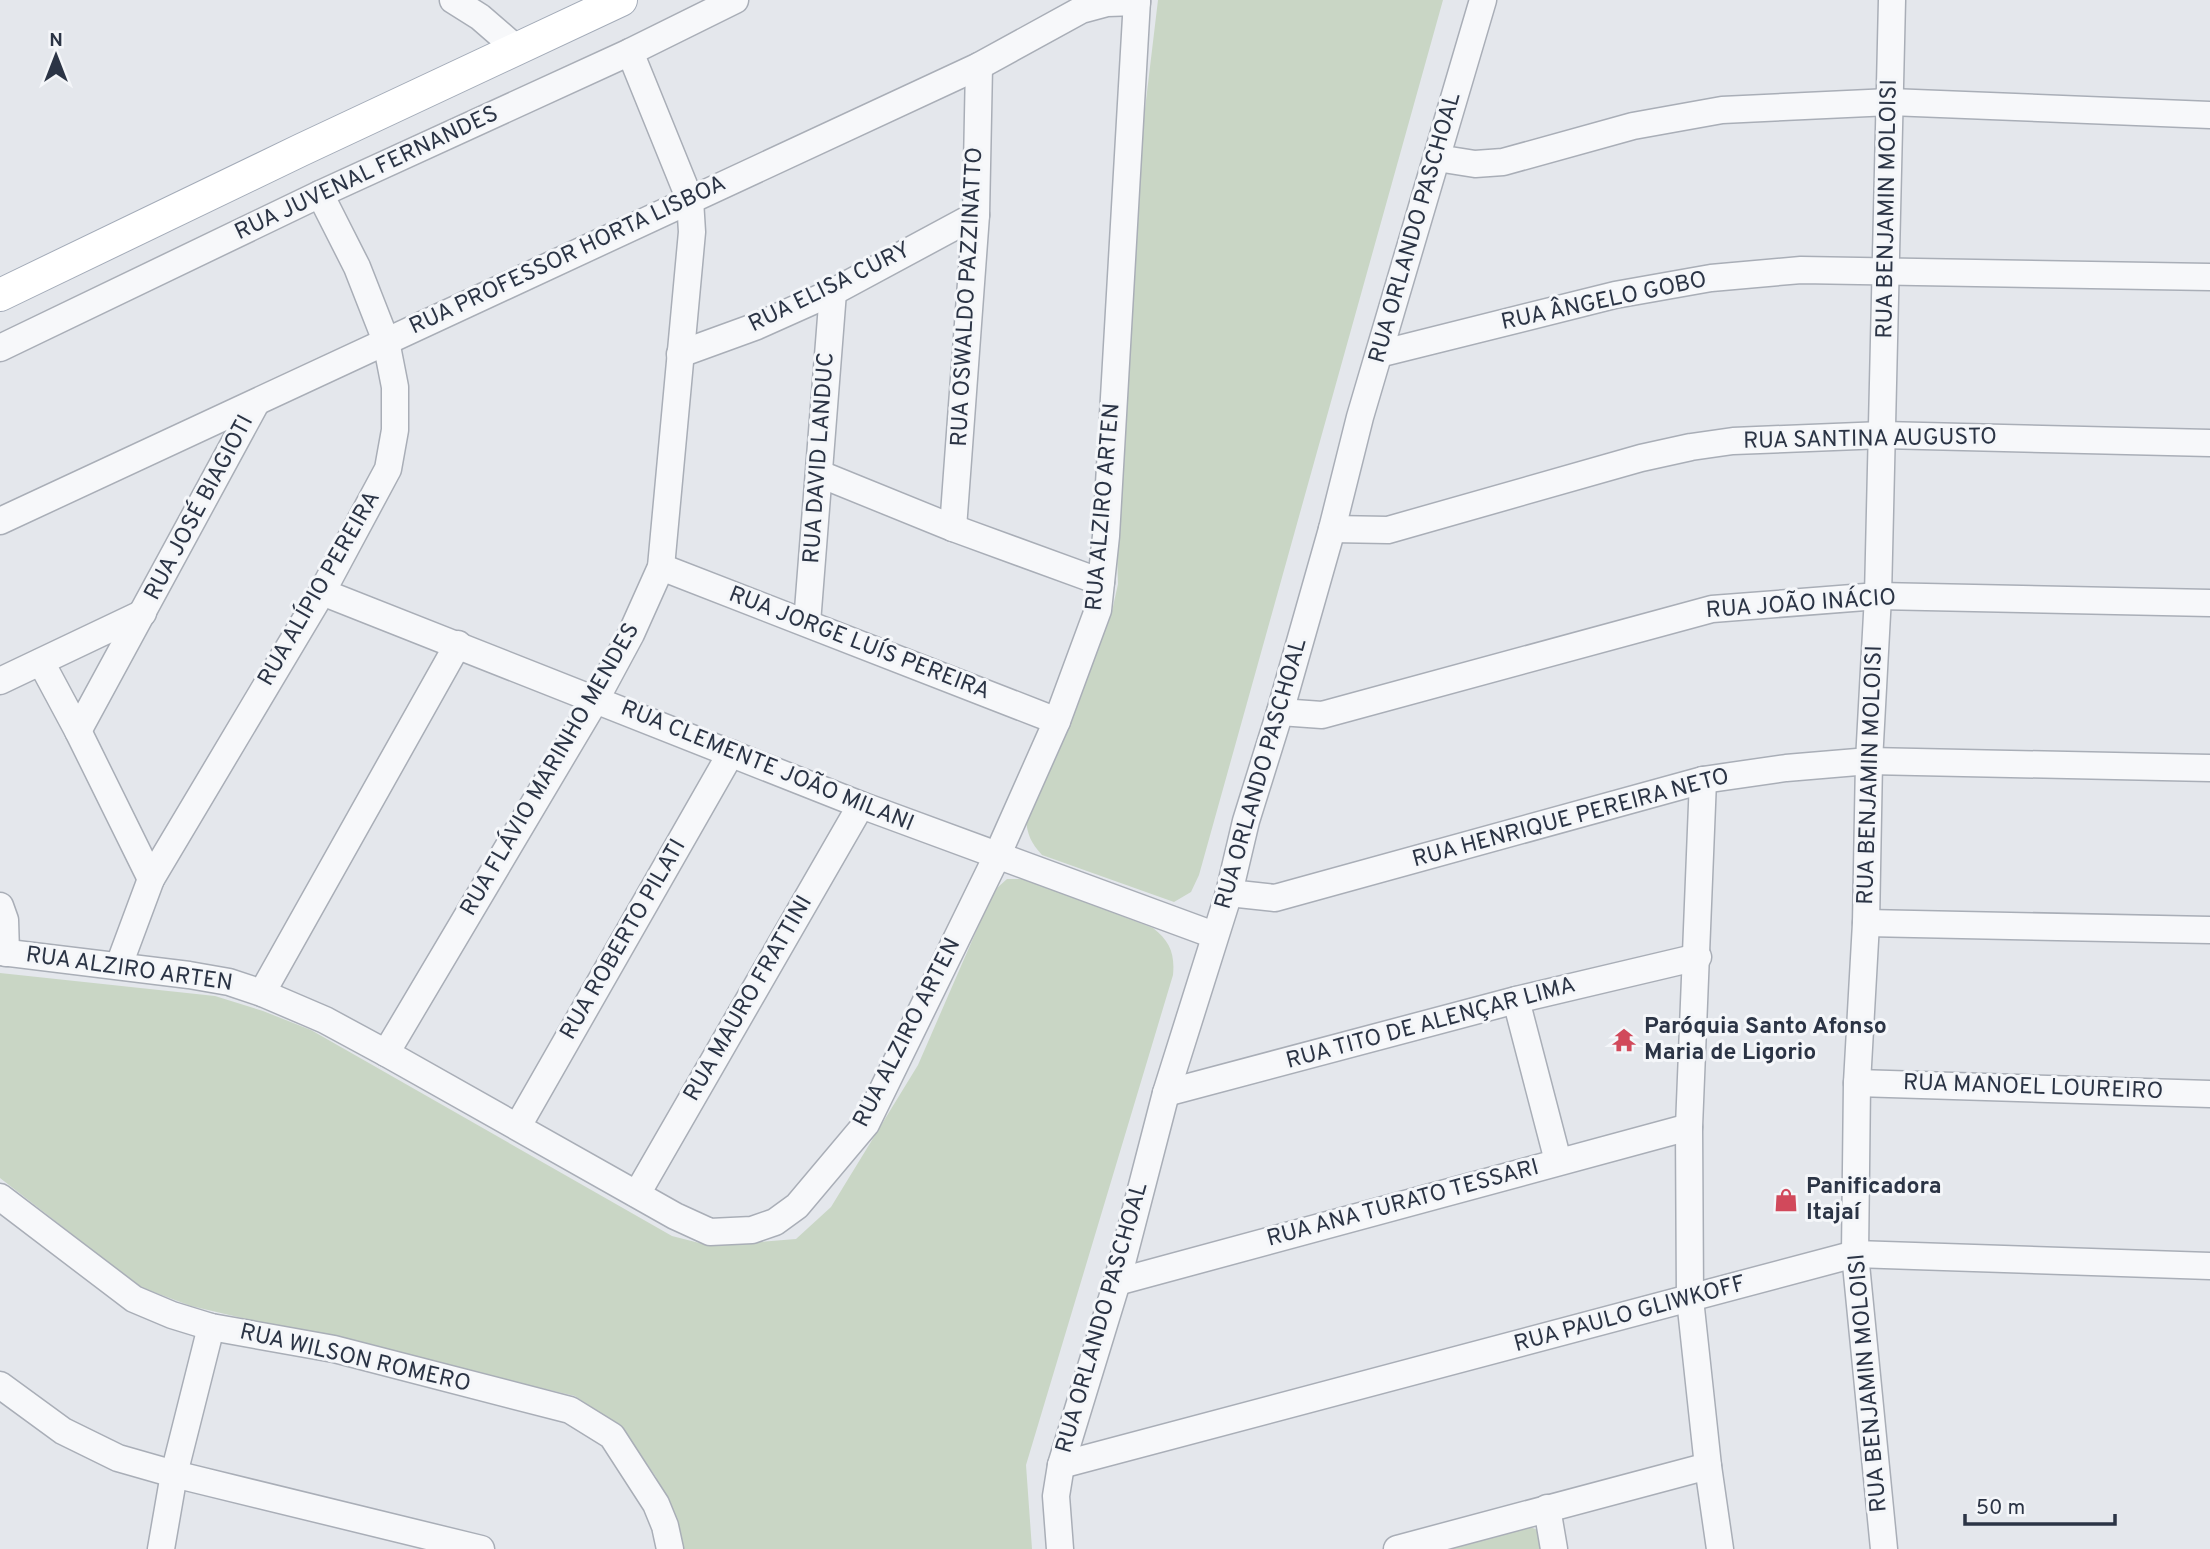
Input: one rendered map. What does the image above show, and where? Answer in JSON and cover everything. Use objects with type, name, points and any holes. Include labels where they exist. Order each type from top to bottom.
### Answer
[{"type":"main road","points":[[0,295],[621,0]]},
{"type":"street","name":"RUA JUVENAL FERNANDES","points":[[0,348],[320,194],[629,52],[735,0]]},
{"type":"street","name":"RUA ORLANDO PASCHOAL","points":[[1060,1549],[1056,1496],[1061,1465],[1117,1282],[1166,1093],[1229,894],[1247,821],[1332,529],[1360,417],[1483,0]]},
{"type":"street","name":"RUA BENJAMIN MOLOISI","points":[[1884,1549],[1855,1254],[1857,1083],[1866,923],[1869,761],[1883,435],[1892,0]]},
{"type":"street","points":[[460,1],[518,50]]},
{"type":"street","name":"RUA PROFESSOR HORTA LISBOA","points":[[0,521],[979,66],[1081,10],[1107,3],[1137,1]]},
{"type":"street","name":"RUA ALZIRO ARTEN","points":[[3,953],[119,965],[229,982],[262,993],[325,1020],[386,1052],[676,1216],[710,1232],[752,1230],[775,1222],[797,1206],[866,1124],[997,856],[1057,721],[1098,610],[1107,523],[1137,1]]},
{"type":"street","name":"RUA FLÁVIO MARINHO MENDES","points":[[386,1052],[596,699],[631,634],[661,567],[692,232],[690,200],[629,52]]},
{"type":"street","name":"RUA OSWALDO PAZZINATTO","points":[[953,528],[976,215],[979,66]]},
{"type":"street","points":[[1437,158],[1475,164],[1503,162],[1633,126],[1722,110],[1890,102],[2210,115]]},
{"type":"street","name":"RUA ALÍPIO PEREIRA","points":[[119,965],[151,879],[322,592],[388,469],[395,429],[396,387],[386,341],[357,267],[320,194]]},
{"type":"street","name":"RUA ELISA CURY","points":[[680,354],[757,326],[833,292],[976,215]]},
{"type":"street","name":"RUA ÂNGELO GOBO","points":[[1379,354],[1658,286],[1712,278],[1801,271],[1886,271],[2210,278]]},
{"type":"street","name":"RUA DAVID LANDUC","points":[[807,623],[833,292]]},
{"type":"street","name":"RUA JOSÉ BIAGIOTI","points":[[78,731],[256,403]]},
{"type":"street","name":"RUA SANTINA AUGUSTO","points":[[1332,529],[1388,530],[1641,458],[1733,441],[1883,435],[2210,443]]},
{"type":"street","points":[[820,474],[953,528],[1101,582]]},
{"type":"street","name":"RUA JORGE LUÍS PEREIRA","points":[[661,567],[1057,721]]},
{"type":"street","name":"RUA CLEMENTE JOÃO MILANI","points":[[322,592],[861,805],[1214,935]]},
{"type":"street","name":"RUA JOÃO INÁCIO","points":[[1280,712],[1322,715],[1712,609],[1878,596],[2210,603]]},
{"type":"street","name":"RUA JOSÉ BIAGIOTI","points":[[0,681],[144,613]]},
{"type":"street","points":[[262,993],[458,644]]},
{"type":"street","points":[[41,662],[151,879]]},
{"type":"street","name":"RUA ROBERTO PILATI","points":[[518,1126],[731,752]]},
{"type":"street","name":"RUA HENRIQUE PEREIRA NETO","points":[[1229,894],[1275,898],[1703,780],[1786,768],[1869,761],[2210,768]]},
{"type":"street","points":[[1703,780],[1698,957],[1689,1127],[1690,1299],[1720,1549]]},
{"type":"street","name":"RUA MAURO FRATTINI","points":[[637,1194],[861,805]]},
{"type":"street","points":[[0,906],[5,920],[3,953]]},
{"type":"street","points":[[1866,923],[2210,930]]},
{"type":"street","name":"RUA TITO DE ALENÇAR LIMA","points":[[1166,1093],[1516,1000],[1698,957]]},
{"type":"street","points":[[1516,1000],[1558,1161]]},
{"type":"street","name":"RUA MANOEL LOUREIRO","points":[[1857,1083],[2210,1094]]},
{"type":"street","name":"RUA ANA TURATO TESSARI","points":[[1117,1282],[1689,1127]]},
{"type":"street","name":"RUA WILSON ROMERO","points":[[0,1197],[134,1298],[172,1315],[211,1327],[334,1349],[570,1410],[612,1436],[656,1504],[670,1549]]},
{"type":"street","name":"RUA PAULO GLIWKOFF","points":[[1061,1465],[1855,1254],[2210,1266]]},
{"type":"street","points":[[160,1549],[174,1474],[211,1327]]},
{"type":"street","points":[[0,1385],[64,1431],[118,1458],[481,1549]]},
{"type":"street","points":[[1410,1547],[1708,1466]]},
{"type":"street","points":[[1547,1508],[1554,1549]]},
{"type":"green space","points":[[1158,0],[1443,0],[1199,875],[1191,892],[1174,902],[1042,855],[1030,838],[1026,819],[1112,611],[1118,584],[1117,554],[1144,117]]},
{"type":"green space","points":[[1007,879],[1025,879],[1153,928],[1167,943],[1172,954],[1173,967],[1173,975],[1026,1465],[1032,1549],[674,1549],[672,1530],[656,1477],[622,1428],[575,1396],[191,1306],[140,1287],[0,1178],[0,973],[215,996],[263,1011],[311,1030],[672,1236],[711,1246],[796,1239],[831,1207],[918,1065],[988,904],[997,888]]},
{"type":"green space","points":[[1530,1527],[1538,1530],[1542,1549],[1445,1549]]},
{"type":"place","name":"Paróquia Santo Afonso Maria de Ligorio","points":[[1624,1040]]},
{"type":"place","name":"Panificadora Itajaí","points":[[1786,1200]]}]
